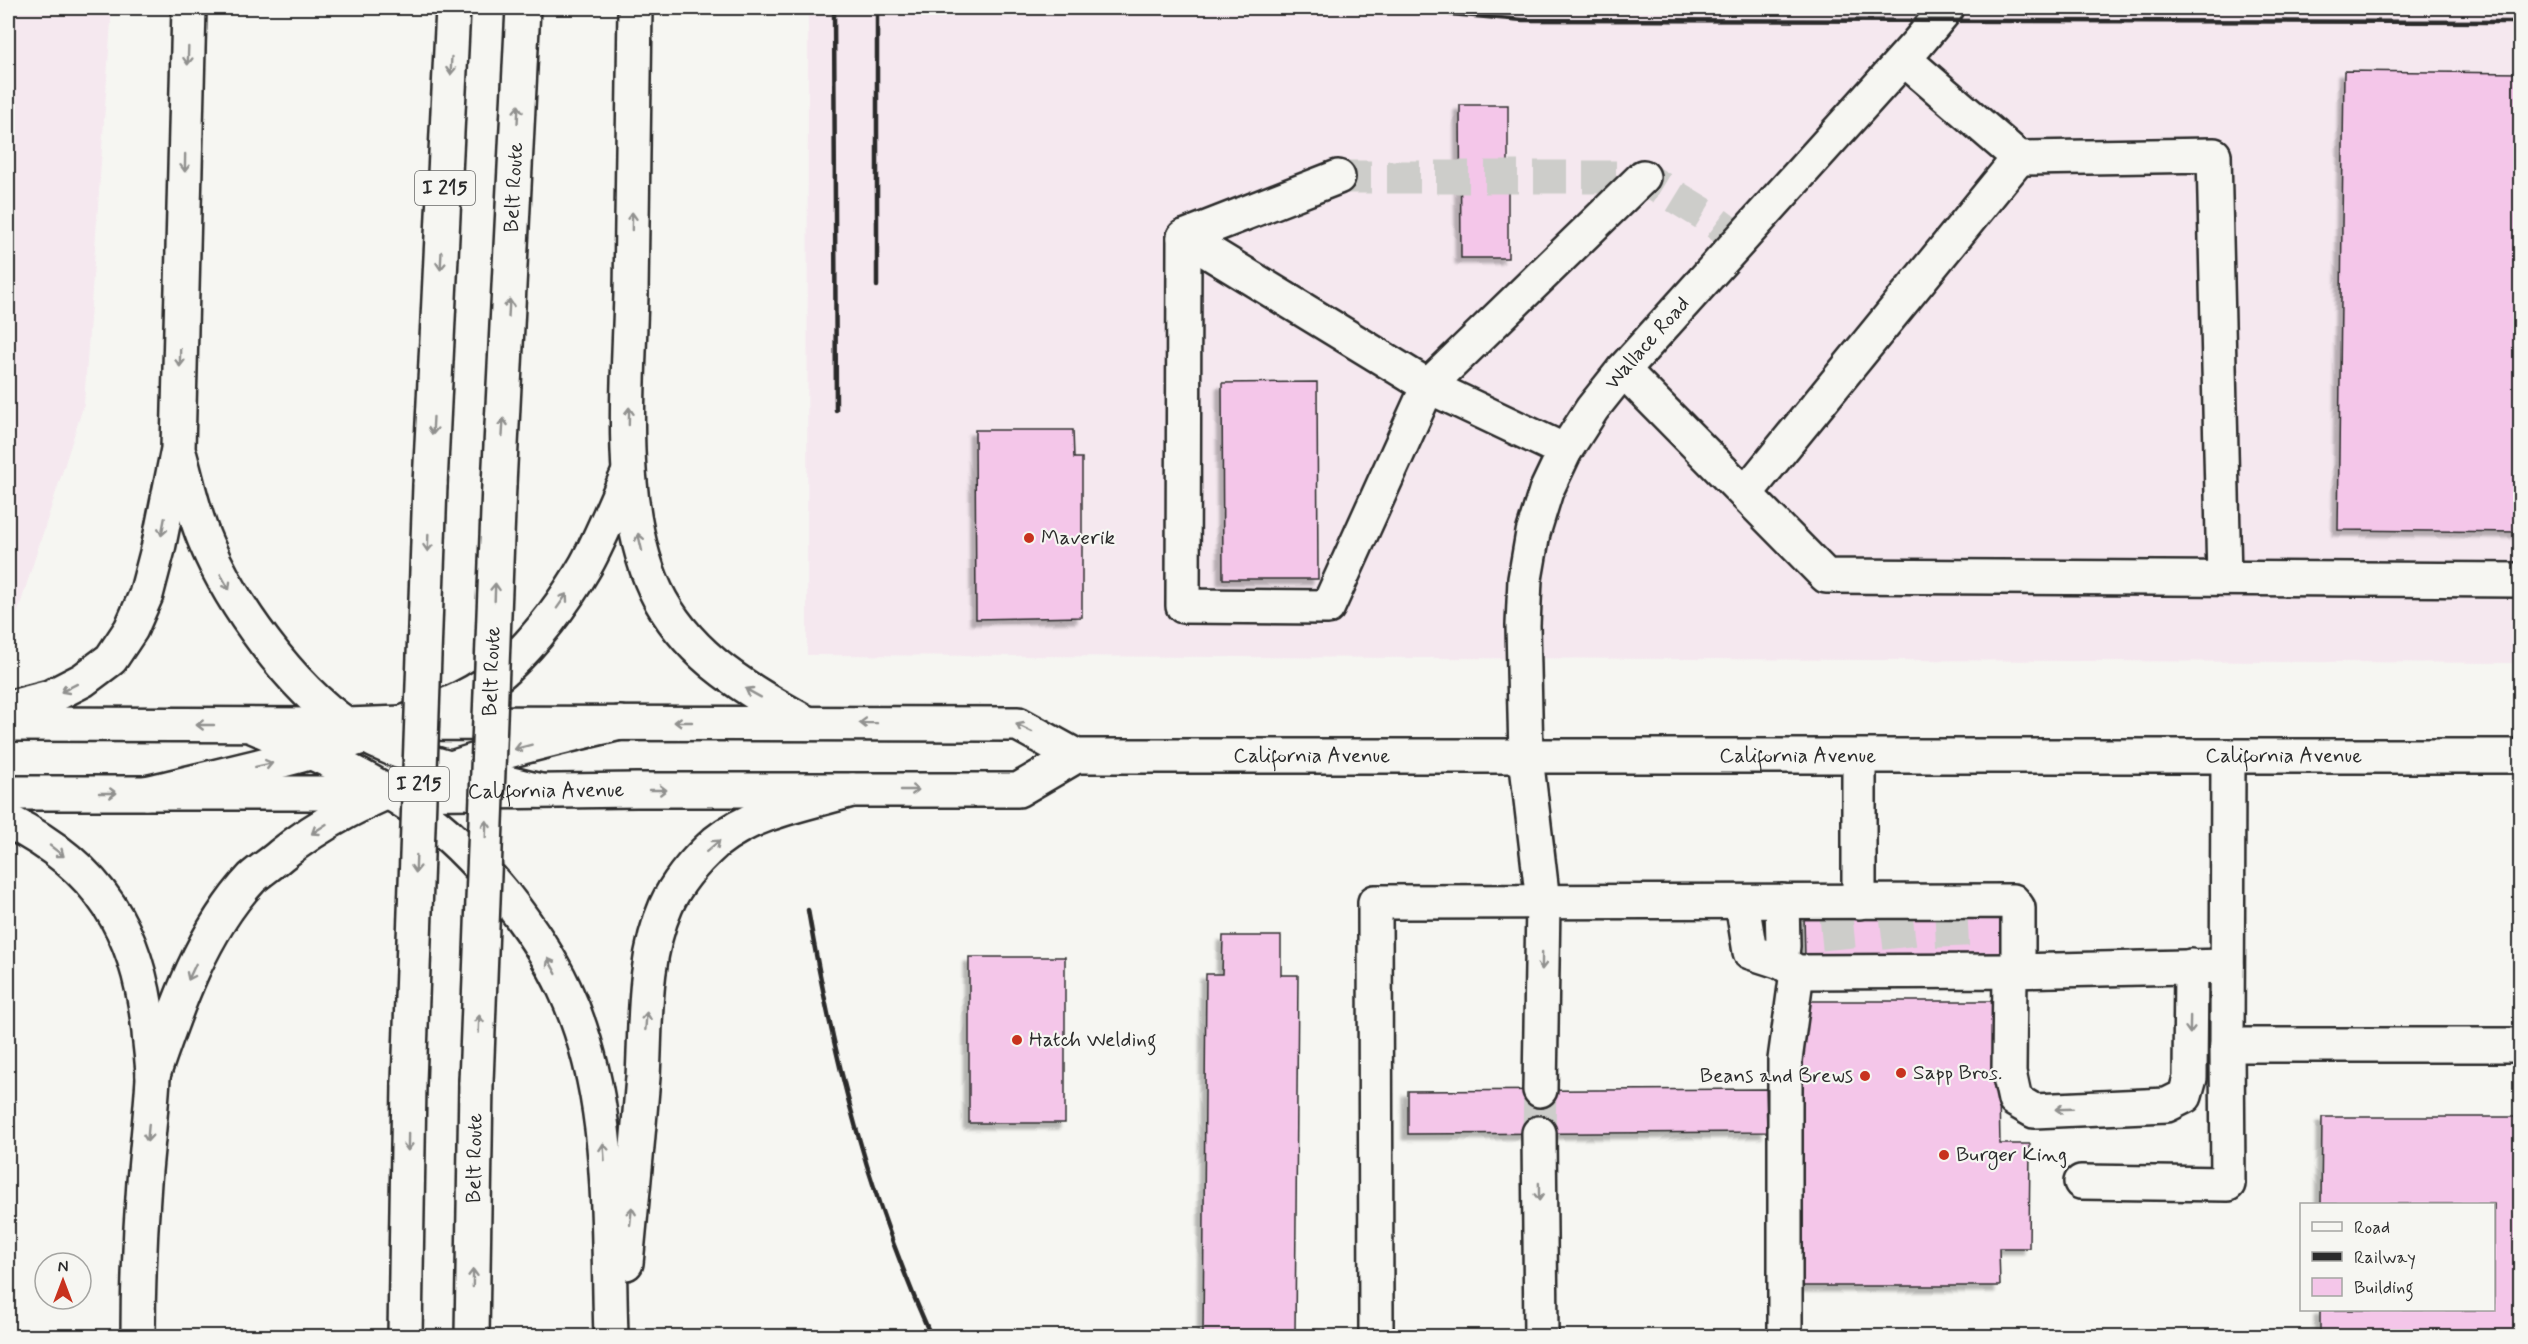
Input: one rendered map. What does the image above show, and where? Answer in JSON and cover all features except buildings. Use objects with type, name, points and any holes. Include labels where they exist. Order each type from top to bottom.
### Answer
[{"type":"main road","points":[[8,708],[50,697],[83,680],[111,659],[131,629],[146,595],[158,549],[178,448],[189,8]]},
{"type":"main road","name":"I 215","points":[[405,1336],[409,1083],[430,485],[453,8]]},
{"type":"main road","name":"Belt Route","points":[[472,1336],[476,1082],[499,485],[523,8]]},
{"type":"main road","points":[[635,8],[628,474],[645,567],[661,601],[683,633],[712,663],[743,688],[804,722]]},
{"type":"main road","name":"Wallace Road","points":[[1540,1090],[1543,902],[1526,758],[1523,626],[1525,579],[1533,533],[1546,491],[1565,451],[1592,409],[1623,370],[1904,59],[1947,8]]},
{"type":"main road","points":[[1904,59],[2019,158],[2214,155],[2224,578]]},
{"type":"main road","points":[[1746,494],[2019,158]]},
{"type":"main road","points":[[1184,237],[1338,177]]},
{"type":"main road","points":[[1184,237],[1183,606],[1328,607],[1428,386],[1643,177]]},
{"type":"main road","points":[[1184,237],[1428,386],[1565,451]]},
{"type":"main road","points":[[1623,370],[1826,576],[2520,580]]},
{"type":"main road","points":[[178,448],[205,542],[228,588],[263,640],[320,702],[358,731],[415,756],[452,769],[540,791]]},
{"type":"main road","points":[[402,723],[444,707],[476,690],[503,670],[536,637],[587,563],[628,474]]},
{"type":"main road","name":"California Avenue","points":[[8,724],[250,725],[358,731],[402,723],[1017,724],[1076,756],[1526,758],[2520,756]]},
{"type":"main road","points":[[153,1075],[176,1007],[199,956],[223,918],[253,878],[292,846],[344,812],[452,769],[516,749],[620,723]]},
{"type":"main road","points":[[250,725],[389,793],[435,824],[477,863],[534,936],[568,997],[586,1049],[601,1121],[607,1199],[611,1336]]},
{"type":"main road","points":[[146,793],[311,753],[358,731]]},
{"type":"main road","name":"California Avenue","points":[[8,793],[1018,790],[1076,756]]},
{"type":"main road","points":[[2080,1182],[2228,1184],[2228,756]]},
{"type":"main road","points":[[1844,907],[1859,757]]},
{"type":"main road","points":[[619,1336],[638,1149],[649,983],[655,940],[665,906],[680,880],[718,840],[747,824],[777,812],[852,790]]},
{"type":"main road","points":[[8,821],[48,844],[73,863],[99,890],[118,918],[133,951],[142,981],[153,1075],[138,1255],[138,1336]]},
{"type":"main road","points":[[1376,1336],[1375,902],[1782,902],[1844,907],[1951,908],[2013,901],[2018,908],[2018,961],[2010,971],[2009,1072],[2015,1100],[2034,1110],[2167,1105],[2185,1096],[2190,1078],[2191,966]]},
{"type":"main road","points":[[1782,902],[1784,946],[1789,967],[1785,1060],[1785,1336]]},
{"type":"main road","points":[[1742,903],[1750,952],[1789,967],[1953,964],[2010,971],[2227,966]]},
{"type":"main road","points":[[2227,1045],[2520,1046]]},
{"type":"main road","points":[[1539,1133],[1541,1336]]},
{"type":"shaded area","points":[[8,8],[112,8],[84,404],[8,643]]},
{"type":"shaded area","points":[[808,8],[2520,8],[2520,663],[807,655]]},
{"type":"tunnel","points":[[1338,177],[1643,177],[1707,216],[1739,240]]},
{"type":"tunnel","points":[[1951,914],[1953,957]]},
{"type":"tunnel","points":[[1896,915],[1901,958]]},
{"type":"tunnel","points":[[1836,916],[1840,958]]},
{"type":"tunnel","points":[[1539,1133],[1540,1090]]},
{"type":"railway","points":[[834,8],[836,410]]},
{"type":"railway","points":[[877,8],[877,286]]},
{"type":"railway","points":[[1417,8],[1450,14],[1523,20],[2520,22]]},
{"type":"railway","points":[[808,910],[829,1020],[871,1179],[931,1336]]},
{"type":"place","name":"Maverik","points":[[1029,538]]},
{"type":"place","name":"Hatch Welding","points":[[1017,1040]]},
{"type":"place","name":"Sapp Bros.","points":[[1901,1073]]},
{"type":"place","name":"Beans and Brews","points":[[1865,1076]]},
{"type":"place","name":"Burger King","points":[[1944,1155]]}]
